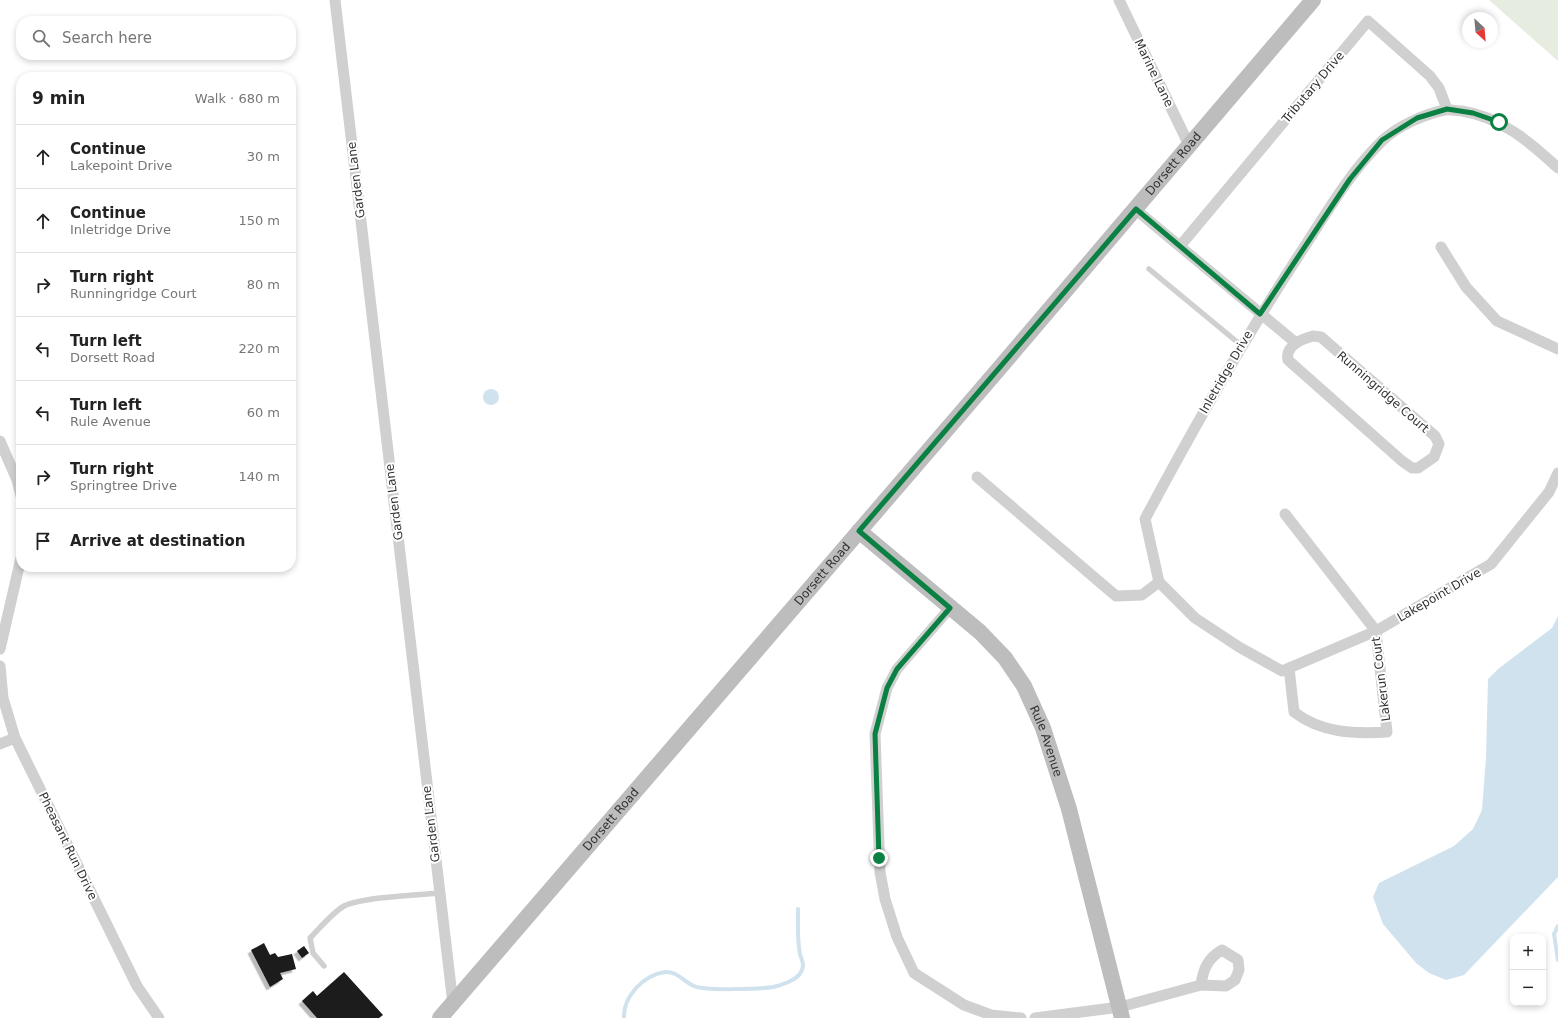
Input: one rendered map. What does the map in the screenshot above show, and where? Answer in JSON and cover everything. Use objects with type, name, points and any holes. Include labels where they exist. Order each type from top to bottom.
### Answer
[{"type":"main road","name":"Dorsett Road","points":[[440,1018],[1136,209],[1313,0]]},
{"type":"main road","name":"Rule Avenue","points":[[859,531],[980,632],[1005,658],[1024,686],[1035,706],[1069,809],[1121,1012]]},
{"type":"street","name":"Garden Lane","points":[[335,0],[452,1004]]},
{"type":"street","name":"Marine Lane","points":[[1119,0],[1189,145]]},
{"type":"street","name":"Tributary Drive","points":[[1180,246],[1368,21],[1430,76],[1439,88],[1447,109]]},
{"type":"street","points":[[1447,109],[1473,113],[1499,122],[1531,143],[1558,168]]},
{"type":"street","name":"Inletridge Drive","points":[[1159,582],[1145,520],[1201,414],[1260,314],[1350,179],[1382,140],[1417,118],[1447,109]]},
{"type":"street","points":[[1136,209],[1296,343]]},
{"type":"street","points":[[1441,247],[1466,287],[1496,321],[1558,349]]},
{"type":"street","name":"Runningridge Court","points":[[1313,336],[1321,337],[1435,436],[1439,444],[1434,457],[1418,468],[1412,468],[1402,461],[1288,360],[1288,354],[1296,343],[1313,336]]},
{"type":"street","points":[[0,441],[16,478]]},
{"type":"street","name":"Lakepoint Drive","points":[[1285,669],[1376,631],[1492,564],[1549,492],[1558,473]]},
{"type":"street","points":[[977,477],[1116,596],[1142,595],[1159,582],[1195,618],[1238,646],[1285,669]]},
{"type":"street","name":"Lakerun Court","points":[[1285,514],[1376,631],[1387,732],[1353,734],[1308,723],[1294,712],[1285,669]]},
{"type":"street","points":[[0,649],[18,572]]},
{"type":"street","points":[[950,608],[897,669],[887,688],[875,734],[880,872],[885,899],[897,937],[914,973],[964,1005],[991,1014],[1020,1018]]},
{"type":"street","name":"Pheasant Run Drive","points":[[0,666],[3,698],[15,738],[137,986],[159,1018]]},
{"type":"street","points":[[0,744],[15,738]]},
{"type":"street","points":[[1035,1018],[1121,1012],[1201,985]]},
{"type":"lane","points":[[1149,269],[1242,346]]},
{"type":"lane","points":[[324,966],[313,953],[310,938],[343,907],[353,903],[378,899],[440,893]]},
{"type":"shaded area","points":[[1489,0],[1558,0],[1558,61]]},
{"type":"water","points":[[491,389],[497,391],[499,397],[497,403],[491,405],[485,403],[483,397],[485,391]]},
{"type":"water","points":[[1558,616],[1558,877],[1464,975],[1446,980],[1429,973],[1416,963],[1383,924],[1373,897],[1379,883],[1454,846],[1473,829],[1482,810],[1486,757],[1488,679],[1498,669],[1552,628]]},
{"type":"building","points":[[264,943],[270,955],[275,953],[278,957],[292,954],[296,969],[280,973],[283,979],[270,987],[251,950]]},
{"type":"building","points":[[304,946],[309,953],[302,958],[297,951]]},
{"type":"building","points":[[344,972],[383,1015],[379,1018],[317,1018],[302,1001],[313,991],[317,996]]},
{"type":"waterway","points":[[624,1018],[627,1002],[636,988],[649,978],[665,972],[673,973],[694,986],[709,989],[766,988],[781,985],[793,980],[799,975],[803,967],[798,943],[798,909]]},
{"type":"waterway","points":[[1558,926],[1554,934],[1558,960]]},
{"type":"route","points":[[879,858],[875,734],[887,688],[897,669],[950,608],[859,531],[1136,209],[1260,314],[1350,179],[1382,140],[1417,118],[1447,109],[1473,113],[1499,122]]}]
